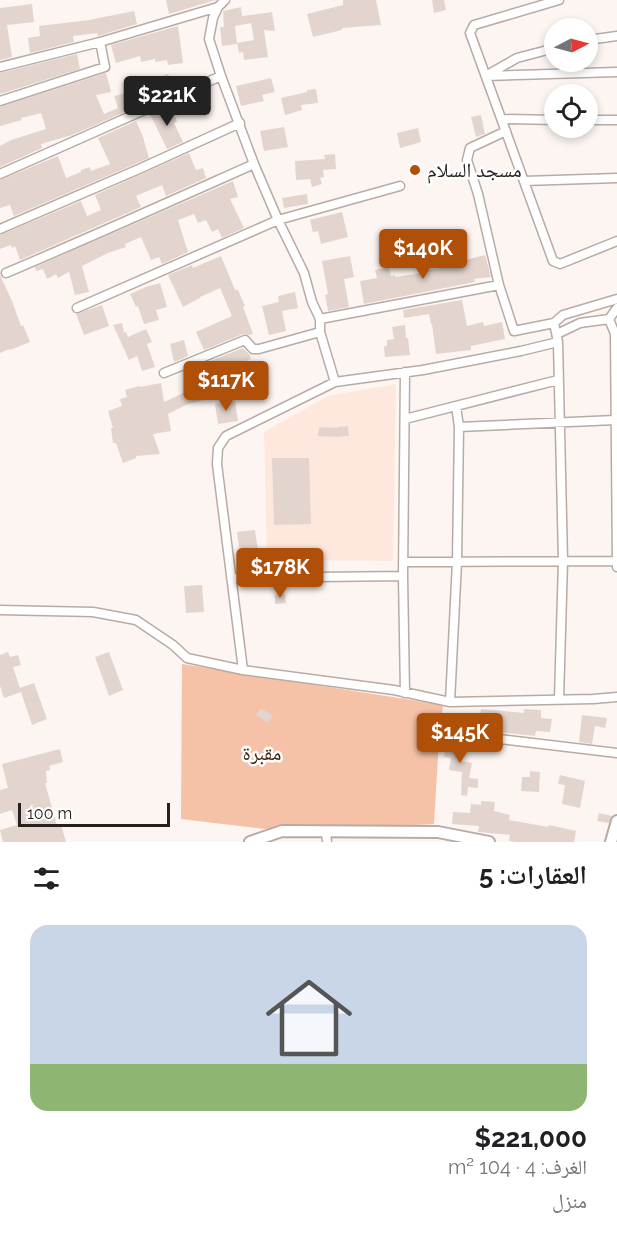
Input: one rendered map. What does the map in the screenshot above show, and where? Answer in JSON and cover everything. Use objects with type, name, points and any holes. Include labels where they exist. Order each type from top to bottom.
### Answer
[{"type":"street","points":[[225,0],[218,7],[213,18],[210,39],[221,76],[254,164],[304,273],[312,302],[320,319],[320,332],[335,382]]},
{"type":"street","points":[[559,0],[474,25],[470,33],[553,261],[560,264],[617,241]]},
{"type":"street","points":[[0,66],[100,42],[218,7]]},
{"type":"street","points":[[598,39],[617,36]]},
{"type":"street","points":[[0,101],[105,67],[100,42]]},
{"type":"street","points":[[486,75],[518,58],[544,51]]},
{"type":"street","points":[[486,75],[617,72]]},
{"type":"street","points":[[0,174],[221,76]]},
{"type":"street","points":[[502,119],[544,120]]},
{"type":"street","points":[[598,120],[617,120]]},
{"type":"street","points":[[0,229],[240,123]]},
{"type":"street","points":[[506,131],[470,148],[467,160],[478,194],[499,285],[514,331],[554,323],[563,315],[617,299]]},
{"type":"street","points":[[6,273],[254,164]]},
{"type":"street","points":[[524,181],[617,178]]},
{"type":"street","points":[[77,308],[278,220],[400,186]]},
{"type":"street","points":[[320,319],[499,285]]},
{"type":"street","points":[[243,670],[217,464],[218,448],[226,436],[335,382],[500,355],[557,338],[579,323],[609,319],[617,308]]},
{"type":"street","points":[[609,319],[616,335],[617,567]]},
{"type":"street","points":[[554,323],[557,338],[562,561],[560,699]]},
{"type":"street","points":[[164,373],[245,340],[253,349],[259,349],[320,332]]},
{"type":"street","points":[[405,372],[403,562],[405,693]]},
{"type":"street","points":[[405,419],[558,380]]},
{"type":"street","points":[[450,702],[457,562],[459,427],[456,406]]},
{"type":"street","points":[[459,427],[615,420]]},
{"type":"street","points":[[403,562],[617,561]]},
{"type":"street","points":[[231,578],[403,576]]},
{"type":"street","points":[[0,610],[93,612],[136,620],[173,645],[187,658],[243,670],[405,693],[450,702],[617,697]]},
{"type":"street","points":[[456,734],[617,753]]},
{"type":"street","points":[[612,842],[617,821]]},
{"type":"street","points":[[250,842],[271,839],[282,831],[327,837],[438,837],[489,842]]},
{"type":"shaded area","points":[[396,384],[393,561],[267,560],[264,432],[328,396]]},
{"type":"green space","name":"مقبرة","points":[[182,664],[443,705],[434,824],[282,831],[181,819]]},
{"type":"building","points":[[166,0],[216,0],[169,14]]},
{"type":"building","points":[[343,0],[376,0],[381,25],[342,28],[342,30],[313,37],[307,14],[343,5]]},
{"type":"building","points":[[432,0],[444,0],[446,10],[434,13]]},
{"type":"building","points":[[32,4],[34,22],[7,25],[12,57],[0,60],[0,8]]},
{"type":"building","points":[[241,7],[242,16],[272,12],[275,31],[264,30],[268,57],[244,60],[243,52],[239,53],[237,43],[254,40],[251,23],[235,26],[237,44],[222,46],[220,27],[224,27],[223,11]]},
{"type":"building","points":[[134,11],[137,24],[98,36],[97,33],[73,36],[74,42],[30,53],[28,38],[40,36],[39,26],[89,20]]},
{"type":"building","points":[[178,26],[183,63],[168,65],[167,60],[155,62],[155,59],[141,62],[140,56],[116,63],[111,45]]},
{"type":"building","points":[[77,54],[80,69],[0,94],[0,73]]},
{"type":"building","points":[[106,73],[111,92],[96,95],[104,114],[118,108],[114,96],[130,92],[134,108],[72,135],[41,144],[42,148],[0,167],[0,146],[11,140],[46,129],[41,113],[0,126],[0,107]]},
{"type":"building","points":[[168,74],[174,90],[155,98],[149,82]]},
{"type":"building","points":[[271,78],[275,92],[262,95],[264,101],[241,106],[236,86]]},
{"type":"building","points":[[316,89],[318,103],[301,105],[302,110],[285,115],[281,98]]},
{"type":"building","points":[[171,105],[177,122],[174,123],[183,142],[167,149],[150,114]]},
{"type":"building","points":[[481,115],[485,134],[476,137],[471,117]]},
{"type":"building","points":[[136,121],[149,158],[14,216],[10,205],[0,208],[0,180],[58,156],[66,178],[90,167],[91,171],[110,164],[98,138]]},
{"type":"building","points":[[284,127],[288,147],[264,151],[260,131]]},
{"type":"building","points":[[418,128],[421,142],[400,148],[397,133]]},
{"type":"building","points":[[189,153],[196,170],[203,168],[206,178],[166,196],[162,185],[136,196],[141,207],[20,260],[15,246],[0,249],[0,235],[81,201],[87,216],[101,210],[95,195]]},
{"type":"building","points":[[335,154],[336,169],[323,170],[324,177],[320,178],[322,184],[312,187],[310,179],[296,180],[295,161],[325,159],[324,155]]},
{"type":"building","points":[[233,181],[238,197],[230,199],[244,228],[222,238],[218,229],[212,232],[206,220],[198,223],[194,214],[178,220],[188,252],[162,264],[159,257],[151,260],[141,237],[125,244],[126,247],[82,266],[89,292],[75,295],[69,272],[58,278],[56,274],[47,279],[43,269],[36,271],[35,267]]},
{"type":"building","points":[[307,194],[308,204],[284,208],[282,198]]},
{"type":"building","points":[[342,212],[348,237],[321,244],[318,231],[313,232],[310,220]]},
{"type":"building","points":[[485,255],[491,277],[364,304],[360,281],[377,278],[375,270],[389,267],[391,276],[395,275],[395,277],[421,273],[421,271],[441,268],[441,266]]},
{"type":"building","points":[[221,256],[235,290],[238,290],[245,306],[243,307],[253,334],[243,334],[204,350],[196,332],[232,316],[220,288],[183,307],[168,275],[192,265],[193,268]]},
{"type":"building","points":[[350,256],[354,277],[344,279],[349,307],[328,311],[325,295],[328,294],[322,261]]},
{"type":"building","points":[[0,275],[30,342],[0,353]]},
{"type":"building","points":[[160,283],[167,307],[156,310],[159,320],[144,324],[138,306],[136,307],[130,294]]},
{"type":"building","points":[[295,292],[298,308],[282,311],[286,331],[269,335],[262,306],[279,302],[278,296]]},
{"type":"building","points":[[462,300],[467,326],[483,322],[484,326],[502,322],[505,339],[471,346],[471,350],[436,354],[429,314],[404,318],[403,310]]},
{"type":"building","points":[[102,305],[109,326],[84,335],[76,314]]},
{"type":"building","points":[[122,323],[124,333],[126,332],[128,337],[146,329],[152,342],[147,344],[155,367],[142,371],[137,356],[129,360],[113,325]]},
{"type":"building","points":[[405,325],[410,355],[385,357],[384,346],[387,346],[387,340],[394,339],[392,327]]},
{"type":"building","points":[[184,340],[188,356],[174,362],[170,344]]},
{"type":"building","points":[[243,348],[251,359],[246,361],[248,368],[221,375],[223,379],[205,385],[208,399],[188,404],[168,414],[171,431],[153,434],[160,454],[136,456],[123,463],[116,443],[113,443],[111,428],[113,428],[108,411],[122,406],[120,399],[127,397],[125,390],[161,383],[164,402],[190,390],[183,372]]},
{"type":"building","points":[[235,401],[238,421],[218,424],[215,404]]},
{"type":"building","points":[[348,426],[349,436],[318,436],[319,427]]},
{"type":"building","points":[[272,458],[309,458],[311,524],[274,525]]},
{"type":"building","points":[[255,530],[259,558],[241,560],[237,532]]},
{"type":"building","points":[[202,585],[204,612],[186,613],[184,586]]},
{"type":"building","points":[[285,594],[286,603],[275,604],[275,595]]},
{"type":"building","points":[[8,652],[10,657],[18,655],[21,665],[13,667],[20,688],[34,683],[47,719],[32,725],[21,692],[4,698],[0,686],[0,655]]},
{"type":"building","points":[[109,652],[123,690],[109,696],[95,657]]},
{"type":"building","points":[[261,708],[273,716],[268,723],[256,715]]},
{"type":"building","points":[[481,709],[524,713],[524,709],[541,710],[541,718],[552,719],[550,732],[536,731],[535,736],[479,730]]},
{"type":"building","points":[[582,715],[607,718],[605,728],[595,726],[592,744],[579,742]]},
{"type":"building","points":[[448,720],[457,722],[451,731],[446,730]]},
{"type":"building","points":[[447,738],[464,741],[461,761],[472,763],[469,778],[478,779],[478,788],[468,787],[467,796],[461,795],[462,772],[449,770],[451,758],[444,757]]},
{"type":"building","points":[[60,749],[63,762],[49,766],[50,770],[46,771],[47,783],[45,783],[57,826],[61,825],[66,842],[3,842],[0,830],[17,825],[12,810],[0,814],[0,790],[8,788],[2,764]]},
{"type":"building","points":[[530,771],[540,772],[539,792],[521,791],[522,777],[530,777]]},
{"type":"building","points":[[560,775],[585,781],[580,808],[562,804],[565,785],[558,784]]},
{"type":"building","points":[[481,801],[495,802],[494,811],[510,815],[509,820],[576,831],[574,842],[509,841],[510,835],[478,832],[479,826],[452,824],[453,812],[470,813],[471,804],[481,805]]},
{"type":"building","points":[[599,813],[612,816],[609,823],[597,821]]},
{"type":"place","name":"مسجد السلام","points":[[415,170]]}]
